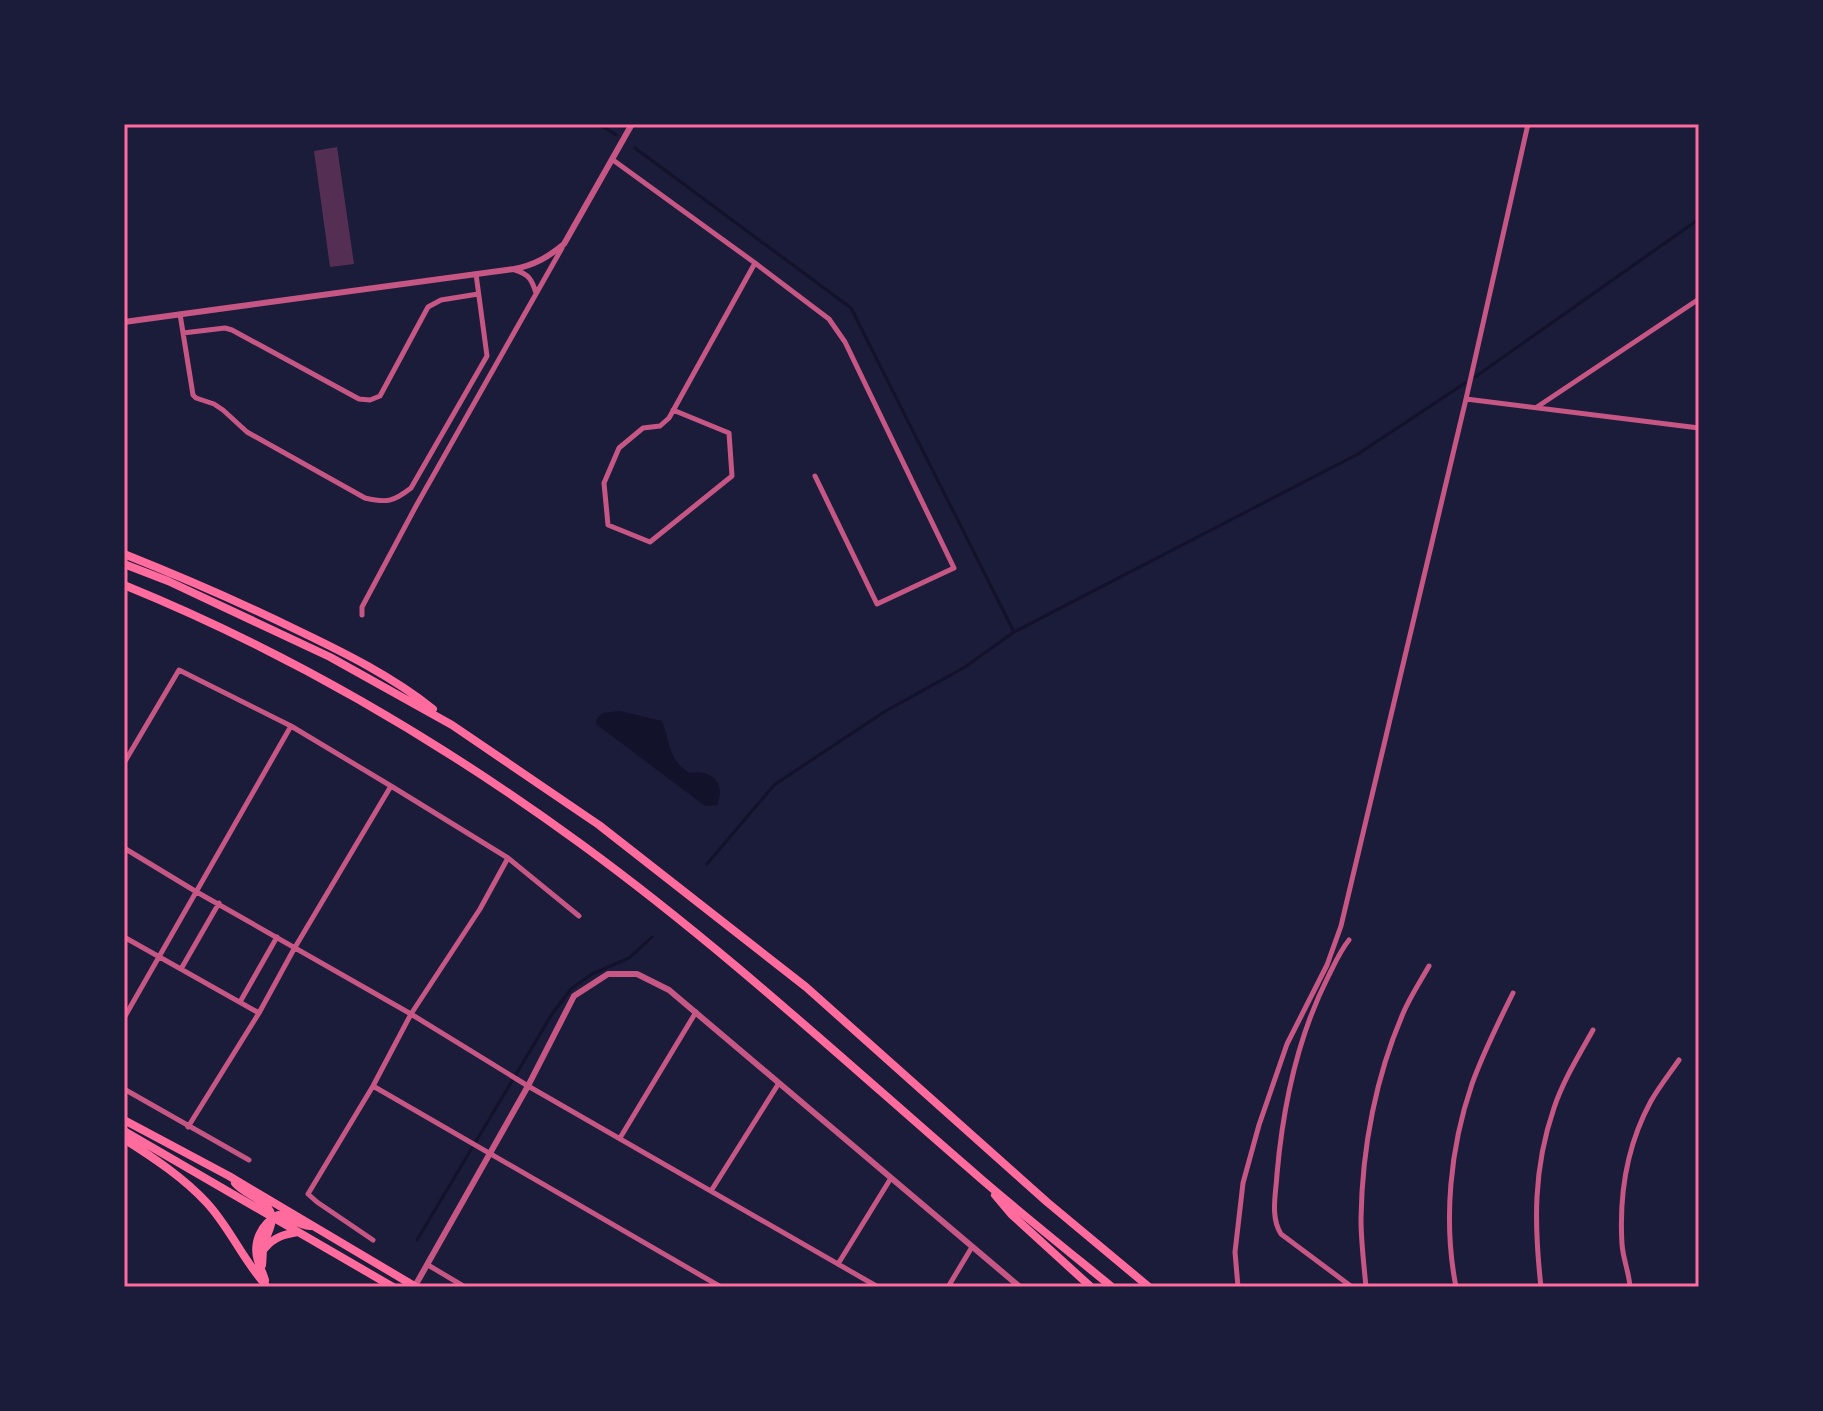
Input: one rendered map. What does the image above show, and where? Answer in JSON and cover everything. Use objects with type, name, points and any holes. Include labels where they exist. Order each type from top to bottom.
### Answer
[{"type":"highway","points":[[124,554],[218,592],[342,652],[415,695],[452,725],[599,825],[806,987],[1047,1202],[1149,1287]]},
{"type":"highway","points":[[124,564],[168,581],[330,657],[452,725]]},
{"type":"highway","points":[[124,585],[208,623],[366,704],[478,773],[581,844],[779,1003],[981,1179],[1112,1287]]},
{"type":"highway","points":[[124,1120],[229,1176],[416,1287]]},
{"type":"highway","points":[[124,1131],[393,1287]]},
{"type":"highway","points":[[124,1139],[179,1177],[208,1204],[266,1286]]},
{"type":"highway","points":[[229,1176],[242,1191],[265,1205],[273,1217],[264,1243],[262,1270]]},
{"type":"highway","points":[[981,1179],[1011,1214],[1091,1287]]},
{"type":"highway","points":[[266,1286],[258,1261],[258,1240],[262,1227],[278,1215],[301,1225],[315,1226]]},
{"type":"highway","points":[[263,1252],[272,1240],[298,1232]]},
{"type":"street","points":[[362,615],[362,607],[416,506],[632,124]]},
{"type":"street","points":[[1238,1287],[1235,1252],[1243,1183],[1287,1044],[1327,965],[1341,926],[1528,124]]},
{"type":"street","points":[[613,160],[829,319],[845,342],[954,568],[877,604],[815,476]]},
{"type":"street","points":[[124,322],[514,269],[547,258],[564,244]]},
{"type":"street","points":[[673,410],[729,433],[732,476],[650,542],[608,525],[604,483],[619,448],[643,428],[660,426],[669,418],[673,410],[755,263]]},
{"type":"street","points":[[514,269],[529,276],[537,294]]},
{"type":"street","points":[[180,314],[196,398],[214,404],[247,432],[365,498],[383,502],[398,499],[411,488],[487,356],[476,274]]},
{"type":"street","points":[[183,333],[225,328],[232,330],[359,399],[370,400],[380,396],[428,307],[441,300],[478,294]]},
{"type":"street","points":[[1536,408],[1699,299]]},
{"type":"street","points":[[1466,399],[1699,428]]},
{"type":"street","points":[[124,763],[179,670],[291,726],[391,786],[508,858],[579,916]]},
{"type":"street","points":[[124,1018],[291,726]]},
{"type":"street","points":[[188,1127],[259,1013],[391,786]]},
{"type":"street","points":[[124,848],[411,1014],[528,1086],[878,1287]]},
{"type":"street","points":[[373,1240],[308,1194],[373,1086],[411,1014],[480,909],[508,858]]},
{"type":"street","points":[[181,969],[219,903]]},
{"type":"street","points":[[124,937],[259,1013]]},
{"type":"street","points":[[240,1002],[277,937]]},
{"type":"street","points":[[1349,940],[1314,1007],[1296,1061],[1286,1104],[1275,1225],[1281,1234],[1352,1287]]},
{"type":"street","points":[[1366,1287],[1361,1221],[1371,1120],[1397,1031],[1429,966]]},
{"type":"street","points":[[416,1287],[528,1086],[574,996],[608,974],[637,974],[669,990],[1020,1287]]},
{"type":"street","points":[[1456,1287],[1451,1262],[1450,1227],[1457,1141],[1471,1087],[1513,993]]},
{"type":"street","points":[[620,1138],[696,1012]]},
{"type":"street","points":[[1541,1287],[1535,1216],[1543,1147],[1554,1107],[1593,1030]]},
{"type":"street","points":[[1630,1287],[1621,1220],[1627,1162],[1652,1100],[1679,1060]]},
{"type":"street","points":[[711,1191],[779,1083]]},
{"type":"street","points":[[373,1086],[721,1287]]},
{"type":"street","points":[[124,1089],[249,1160]]},
{"type":"street","points":[[838,1264],[891,1178]]},
{"type":"street","points":[[948,1287],[972,1247]]},
{"type":"street","points":[[428,1265],[465,1287]]},
{"type":"shaded area","points":[[620,711],[662,721],[677,763],[690,773],[705,774],[716,780],[720,790],[717,805],[705,806],[596,724],[603,713]]},
{"type":"building","points":[[337,147],[354,264],[330,267],[314,151]]},
{"type":"waterway","points":[[599,124],[616,135]]},
{"type":"waterway","points":[[635,148],[851,308],[1014,632]]},
{"type":"waterway","points":[[1475,377],[1699,219]]},
{"type":"waterway","points":[[707,864],[774,785],[884,712],[965,667],[1014,632],[1358,454],[1465,383]]},
{"type":"waterway","points":[[417,1240],[552,1014],[571,989],[592,974],[629,958],[652,937]]}]
